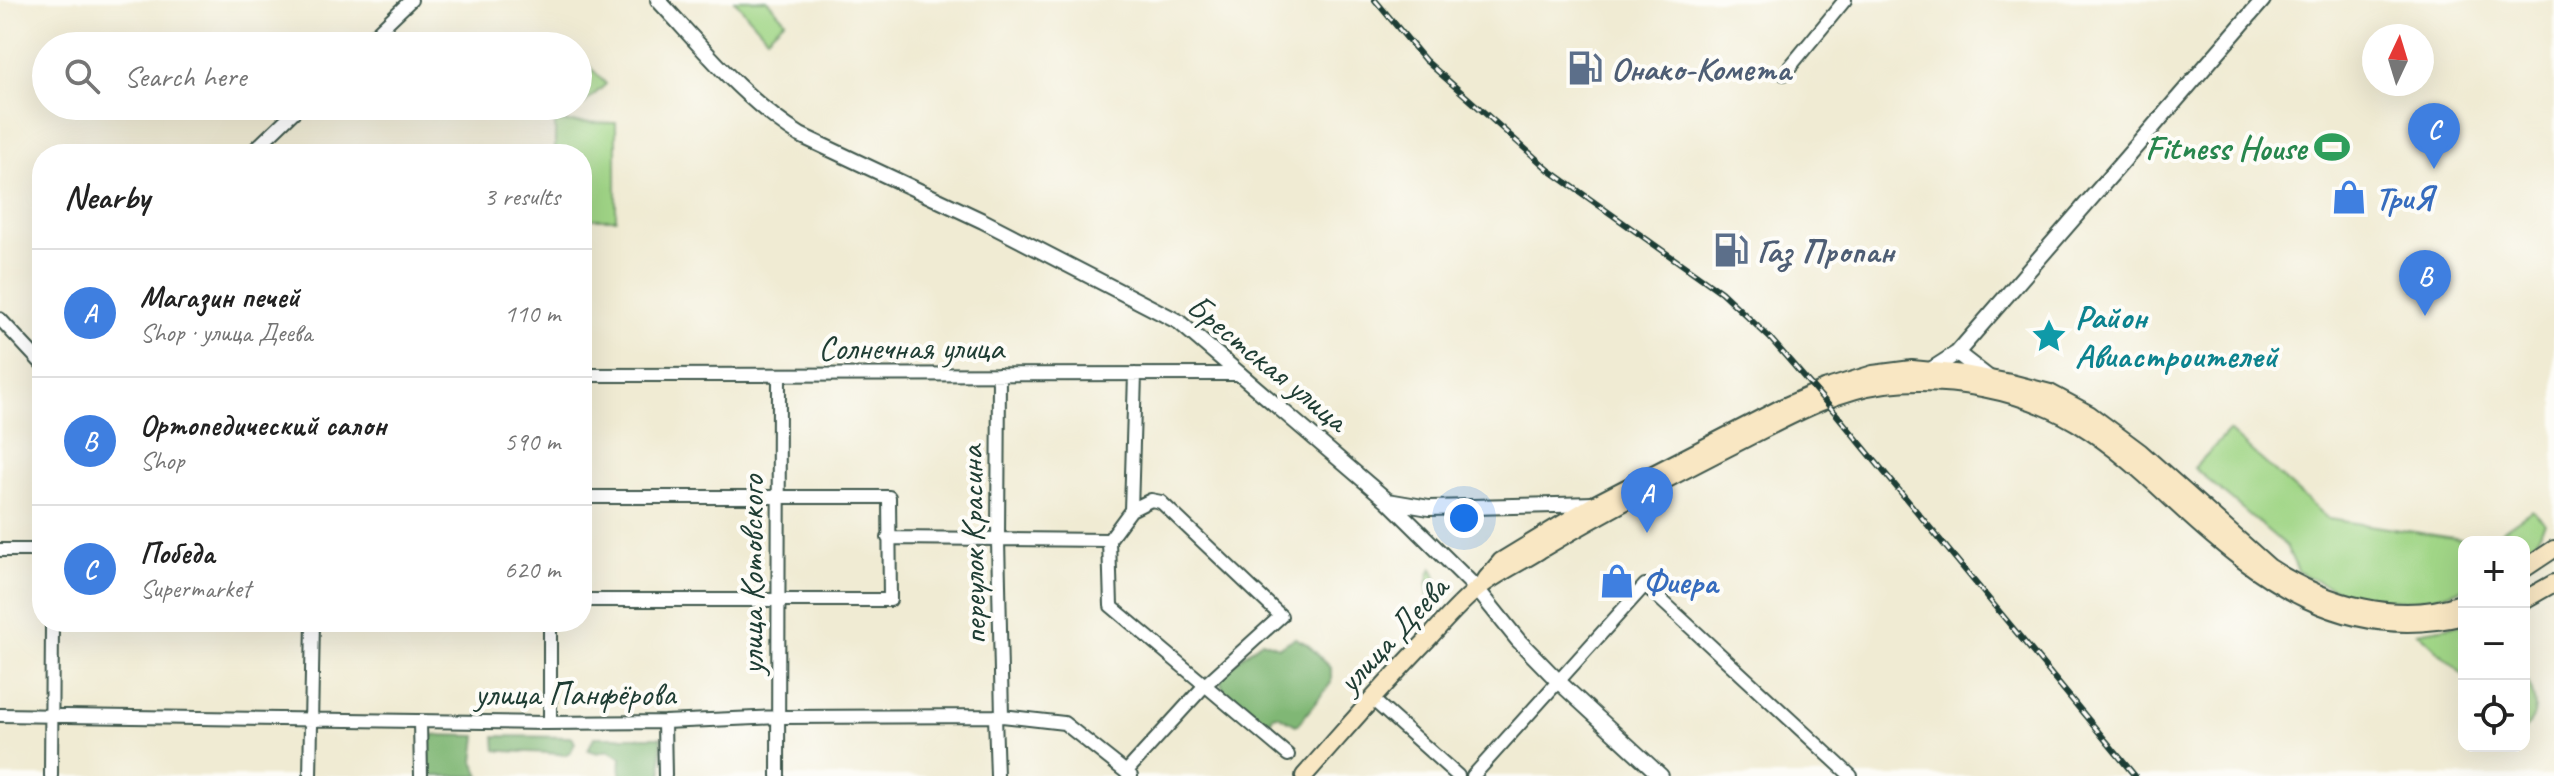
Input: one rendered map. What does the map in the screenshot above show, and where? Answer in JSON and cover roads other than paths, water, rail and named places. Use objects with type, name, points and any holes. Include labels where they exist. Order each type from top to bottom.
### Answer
[{"type":"main road","points":[[1477,589],[1501,561],[1595,504],[1766,415],[1824,389],[1873,374],[1912,369],[1964,374],[2050,393],[2089,414],[2140,452],[2269,567],[2332,599],[2393,612],[2422,612],[2458,603]]},
{"type":"main road","name":"улица Деева","points":[[1306,775],[1371,698],[1477,589],[1609,509],[1779,421],[1825,400],[1883,385],[1913,383],[1982,388],[2053,410],[2113,447],[2259,574],[2317,605],[2371,621],[2398,624],[2458,618]]},
{"type":"main road","points":[[2530,565],[2554,549]]},
{"type":"main road","points":[[2530,597],[2554,583]]},
{"type":"street","points":[[378,32],[411,0]]},
{"type":"street","name":"Брестская улица","points":[[658,0],[739,87],[776,120],[823,148],[983,221],[1179,322],[1388,501],[1477,589],[1518,640],[1559,682],[1661,776]]},
{"type":"street","points":[[1784,74],[1845,0]]},
{"type":"street","points":[[1929,371],[1957,353],[2263,0]]},
{"type":"street","points":[[260,144],[285,120]]},
{"type":"street","points":[[0,319],[32,353]]},
{"type":"street","points":[[1957,353],[1990,379]]},
{"type":"street","name":"переулок Красина","points":[[997,776],[999,374]]},
{"type":"street","points":[[1131,510],[1135,374]]},
{"type":"street","name":"Солнечная улица","points":[[592,375],[1241,374]]},
{"type":"street","name":"улица Котовского","points":[[778,776],[779,375]]},
{"type":"street","points":[[592,497],[889,497],[890,600],[592,600]]},
{"type":"street","points":[[1128,774],[1206,684],[1281,616],[1161,502],[1151,500],[1131,510],[1109,540],[1111,606],[1206,684],[1288,755]]},
{"type":"street","points":[[1388,501],[1429,508],[1595,504]]},
{"type":"street","points":[[888,538],[1109,540]]},
{"type":"street","points":[[0,550],[32,550]]},
{"type":"street","points":[[1473,776],[1645,585],[1851,776]]},
{"type":"street","points":[[51,776],[52,632]]},
{"type":"street","points":[[310,776],[313,632]]},
{"type":"street","points":[[550,632],[550,723]]},
{"type":"street","points":[[1371,698],[1458,776]]},
{"type":"street","name":"улица Панфёрова","points":[[0,715],[550,723],[779,717],[998,716],[1064,723],[1128,774]]},
{"type":"street","points":[[420,721],[421,776]]},
{"type":"street","points":[[664,722],[665,776]]},
{"type":"railway","points":[[1375,0],[1425,60],[1549,170],[1721,292],[1770,338],[2135,776]]},
{"type":"place","name":"Онако-Комета","points":[[1585,68]]},
{"type":"place","name":"Fitness House","points":[[2332,147]]},
{"type":"place","name":"Победа","points":[[2434,169]]},
{"type":"place","name":"ТриЯ","points":[[2349,197]]},
{"type":"place","name":"Газ Пропан","points":[[1731,250]]},
{"type":"place","name":"Ортопедический салон","points":[[2425,316]]},
{"type":"place","name":"Район Авиастроителей","points":[[2049,336]]},
{"type":"place","name":"Магазин печей","points":[[1647,533]]},
{"type":"place","name":"Фиера","points":[[1617,581]]}]
